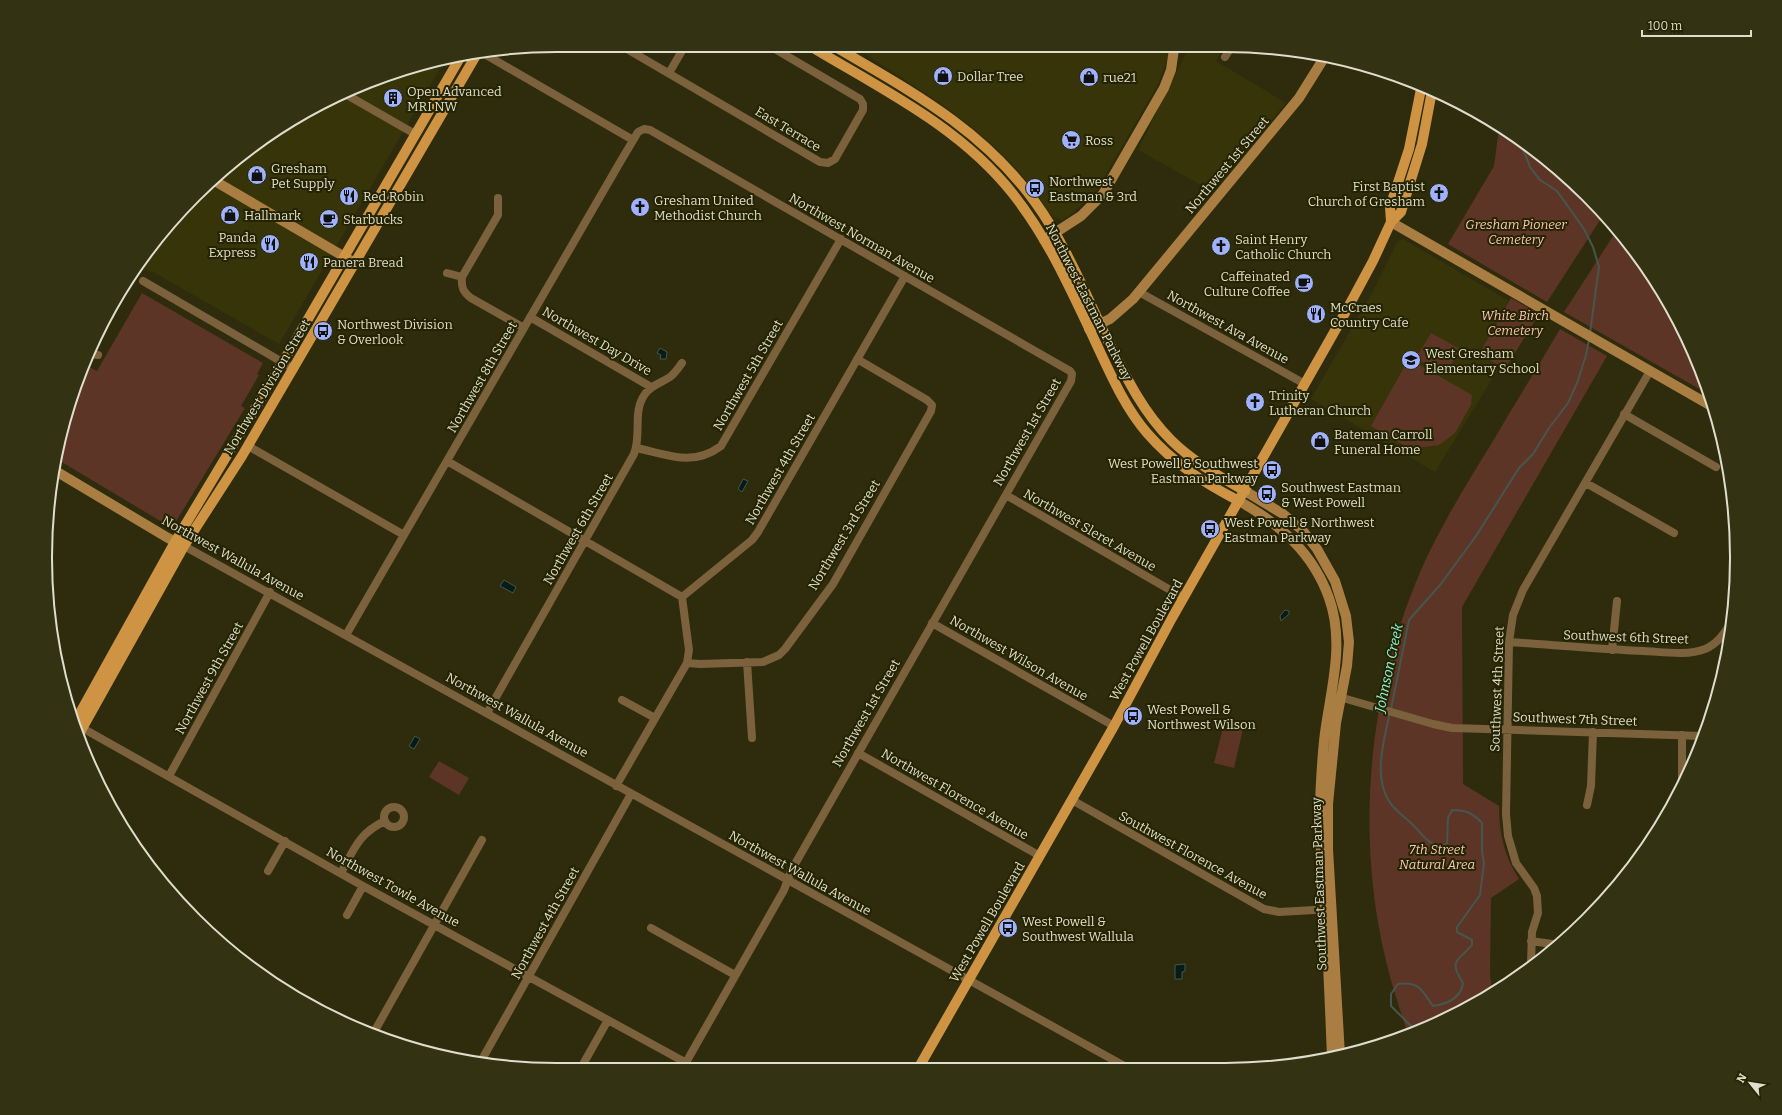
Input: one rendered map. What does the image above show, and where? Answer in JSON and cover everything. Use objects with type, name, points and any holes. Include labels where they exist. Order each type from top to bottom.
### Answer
[{"type":"main road","name":"Northwest Eastman Parkway","points":[[820,52],[932,119],[952,133],[984,162],[1003,182],[1022,206],[1044,240],[1124,400],[1147,432],[1172,458],[1192,474],[1239,501]]},
{"type":"main road","name":"Northwest Eastman Parkway","points":[[844,52],[939,109],[972,134],[1012,173],[1035,202],[1055,233],[1134,392],[1148,414],[1164,432],[1191,457],[1217,475],[1245,491]]},
{"type":"main road","name":"Northwest Division Street","points":[[180,544],[248,446],[474,59]]},
{"type":"main road","name":"Northwest Division Street","points":[[80,723],[283,362],[456,63]]},
{"type":"main road","name":"West Powell Boulevard","points":[[1391,222],[1390,208],[1409,149],[1421,91]]},
{"type":"main road","name":"West Powell Boulevard","points":[[922,1063],[1114,726],[1184,598],[1361,285],[1391,222],[1401,212],[1422,144],[1431,96]]},
{"type":"street","name":"East Terrace","points":[[632,52],[820,162],[828,163],[835,159],[863,110],[863,104],[860,99],[780,52]]},
{"type":"street","points":[[669,73],[681,52]]},
{"type":"street","points":[[1044,240],[1081,216],[1103,194],[1164,88],[1171,70],[1174,52]]},
{"type":"street","points":[[1225,58],[1228,52]]},
{"type":"street","points":[[489,57],[633,140]]},
{"type":"street","name":"Northwest 1st Street","points":[[1089,329],[1100,324],[1118,312],[1139,292],[1299,98],[1322,62]]},
{"type":"street","points":[[350,97],[415,134]]},
{"type":"street","name":"Northwest Norman Avenue","points":[[638,132],[644,129],[650,130],[1067,369],[1072,374]]},
{"type":"street","name":"Northwest 8th Street","points":[[346,635],[638,132]]},
{"type":"street","points":[[218,183],[355,263]]},
{"type":"street","points":[[447,273],[462,277],[498,215],[498,198]]},
{"type":"street","points":[[1391,222],[1705,403]]},
{"type":"street","name":"Northwest 5th Street","points":[[637,448],[689,459],[706,455],[721,446],[841,239]]},
{"type":"street","name":"Northwest 4th Street","points":[[682,597],[752,540],[758,532],[905,276]]},
{"type":"street","name":"Northwest Day Drive","points":[[462,277],[461,285],[464,293],[524,328]]},
{"type":"street","points":[[143,281],[294,369]]},
{"type":"street","name":"Northwest Ava Avenue","points":[[1139,292],[1305,384]]},
{"type":"street","name":"Northwest Day Drive","points":[[530,317],[651,387]]},
{"type":"street","name":"Northwest 3rd Street","points":[[686,663],[763,662],[782,652],[832,584],[931,411],[932,405],[927,400],[857,359]]},
{"type":"street","name":"Northwest 6th Street","points":[[487,713],[631,461],[637,448],[638,410],[644,395],[651,387],[671,376],[682,363]]},
{"type":"street","name":"Southwest 4th Street","points":[[1531,960],[1531,941],[1538,913],[1537,896],[1534,888],[1516,863],[1508,836],[1506,814],[1509,642],[1513,615],[1523,590],[1650,371]]},
{"type":"street","name":"Northwest 1st Street","points":[[688,1063],[735,975],[784,890],[787,880],[1071,381],[1072,374]]},
{"type":"street","points":[[1624,414],[1716,467]]},
{"type":"street","points":[[248,446],[404,535]]},
{"type":"street","points":[[447,461],[682,597],[689,650],[686,663],[616,786]]},
{"type":"street","name":"Northwest Wallula Avenue","points":[[59,473],[180,544],[270,592],[616,786],[1119,1063]]},
{"type":"street","points":[[1586,483],[1674,533]]},
{"type":"street","name":"Southwest Eastman Parkway","points":[[1245,491],[1277,510],[1303,531],[1317,549],[1331,572],[1341,597],[1348,631],[1347,666],[1336,696],[1324,748],[1320,804],[1320,841],[1328,910],[1340,1049]]},
{"type":"street","name":"Northwest Sleret Avenue","points":[[1006,495],[1184,598]]},
{"type":"street","name":"Southwest Eastman Parkway","points":[[1239,501],[1264,516],[1287,534],[1309,559],[1322,581],[1330,599],[1336,632],[1336,696]]},
{"type":"street","name":"Northwest 9th Street","points":[[169,776],[270,592]]},
{"type":"street","points":[[1612,650],[1617,600]]},
{"type":"street","name":"Northwest Wilson Avenue","points":[[932,623],[1114,726]]},
{"type":"street","name":"Southwest 6th Street","points":[[1509,642],[1612,650],[1680,653],[1698,651],[1706,648],[1722,638],[1724,635]]},
{"type":"street","points":[[747,662],[752,738]]},
{"type":"street","name":"Southwest 7th Street","points":[[1336,696],[1411,718],[1452,728],[1697,736]]},
{"type":"street","points":[[622,700],[655,718]]},
{"type":"street","name":"Northwest Towle Avenue","points":[[82,729],[169,776],[363,886],[683,1063]]},
{"type":"street","points":[[1587,804],[1591,786],[1593,732]]},
{"type":"street","points":[[1682,735],[1682,772]]},
{"type":"street","name":"Northwest Florence Avenue","points":[[858,753],[1040,856]]},
{"type":"street","name":"Northwest 4th Street","points":[[483,1057],[631,794]]},
{"type":"street","name":"Southwest Florence Avenue","points":[[1072,800],[1264,909],[1279,912],[1328,910]]},
{"type":"street","points":[[341,873],[360,839],[373,827],[385,821]]},
{"type":"street","points":[[376,1029],[482,840]]},
{"type":"street","points":[[268,871],[285,841]]},
{"type":"street","points":[[347,914],[363,886]]},
{"type":"street","name":"Southwest Eastman Parkway","points":[[1328,910],[1332,1051]]},
{"type":"street","points":[[651,928],[735,975]]},
{"type":"street","points":[[1531,941],[1551,944]]},
{"type":"street","points":[[584,1063],[608,1020]]},
{"type":"shaded area","points":[[862,52],[1168,52],[1167,61],[1157,86],[1098,188],[1092,196],[1069,216],[1062,220],[1053,217],[1021,174],[1001,153],[972,127],[939,102]]},
{"type":"shaded area","points":[[1187,52],[1220,52],[1216,61],[1286,103],[1212,191],[1138,150]]},
{"type":"shaded area","points":[[442,66],[279,344],[155,273],[143,269],[177,224],[224,177],[250,156],[277,137],[334,104],[364,90],[427,69]]},
{"type":"shaded area","name":"West Gresham Elementary School","points":[[1403,239],[1509,301],[1479,354],[1500,366],[1435,472],[1311,399],[1373,291],[1397,242]]},
{"type":"green space","name":"Gresham Pioneer Cemetery","points":[[1498,133],[1532,156],[1558,177],[1601,219],[1547,302],[1448,244],[1494,166]]},
{"type":"green space","points":[[1614,235],[1645,277],[1662,305],[1692,364],[1701,390],[1564,312]]},
{"type":"green space","points":[[142,293],[263,363],[257,374],[259,375],[241,406],[245,408],[172,528],[61,462],[69,427],[89,367],[97,371]]},
{"type":"green space","name":"White Birch Cemetery","points":[[1511,298],[1539,314],[1505,369],[1479,354]]},
{"type":"green space","name":"7th Street Natural Area","points":[[1560,329],[1607,356],[1462,607],[1463,784],[1499,806],[1503,844],[1519,879],[1491,898],[1490,974],[1492,986],[1448,1011],[1406,1029],[1393,989],[1376,911],[1371,860],[1370,809],[1372,758],[1380,707],[1391,657],[1406,608],[1425,561],[1456,502]]},
{"type":"green space","points":[[1431,333],[1460,349],[1445,375],[1416,358]]},
{"type":"green space","points":[[1414,362],[1472,395],[1471,405],[1455,433],[1439,445],[1416,448],[1405,446],[1371,426],[1406,364]]},
{"type":"green space","points":[[1224,724],[1243,729],[1234,768],[1214,763]]},
{"type":"green space","points":[[439,761],[469,778],[459,795],[429,777]]},
{"type":"water","points":[[660,348],[667,352],[666,359],[660,359],[661,355],[657,353]]},
{"type":"water","points":[[743,479],[748,481],[742,492],[738,489]]},
{"type":"water","points":[[504,580],[516,587],[513,593],[500,586]]},
{"type":"water","points":[[1285,610],[1289,611],[1289,614],[1281,621],[1280,616]]},
{"type":"water","points":[[415,736],[420,739],[414,749],[409,746]]},
{"type":"water","points":[[1185,964],[1185,971],[1182,972],[1182,979],[1175,979],[1175,965]]},
{"type":"waterway","name":"Johnson Creek","points":[[1523,150],[1530,167],[1540,180],[1557,191],[1584,229],[1593,247],[1599,267],[1590,333]]},
{"type":"waterway","name":"Johnson Creek","points":[[1391,709],[1409,620],[1440,585],[1476,536],[1519,468],[1533,454],[1549,428],[1568,403],[1577,383],[1589,340]]},
{"type":"waterway","name":"Johnson Creek","points":[[1390,713],[1381,758],[1381,769],[1384,791],[1394,807],[1428,841],[1441,847],[1447,843],[1448,818],[1452,810],[1469,813],[1482,823],[1482,851],[1484,863],[1480,895],[1457,927],[1457,932],[1472,940],[1472,945],[1459,958],[1456,965],[1456,969],[1463,983],[1462,988],[1459,993],[1448,1002],[1433,1006],[1420,988],[1411,984],[1398,984],[1391,994],[1391,1006],[1412,1027]]},
{"type":"place","name":"Dollar Tree","points":[[943,76]]},
{"type":"place","name":"rue21","points":[[1089,77]]},
{"type":"place","name":"Open Advanced MRI NW","points":[[393,98]]},
{"type":"place","name":"Ross","points":[[1071,140]]},
{"type":"place","name":"Gresham Pet Supply","points":[[257,175]]},
{"type":"place","name":"Northwest Eastman & 3rd","points":[[1035,188]]},
{"type":"place","name":"First Baptist Church of Gresham","points":[[1439,193]]},
{"type":"place","name":"Red Robin","points":[[349,196]]},
{"type":"place","name":"Gresham United Methodist Church","points":[[640,207]]},
{"type":"place","name":"Hallmark","points":[[230,215]]},
{"type":"place","name":"Starbucks","points":[[329,219]]},
{"type":"place","name":"Panda Express","points":[[270,244]]},
{"type":"place","name":"Saint Henry Catholic Church","points":[[1221,246]]},
{"type":"place","name":"Panera Bread","points":[[309,262]]},
{"type":"place","name":"Caffeinated Culture Coffee","points":[[1304,283]]},
{"type":"place","name":"McCraes Country Cafe","points":[[1316,314]]},
{"type":"place","name":"Northwest Division & Overlook","points":[[323,331]]},
{"type":"place","name":"West Gresham Elementary School","points":[[1411,360]]},
{"type":"place","name":"Trinity Lutheran Church","points":[[1255,402]]},
{"type":"place","name":"Bateman Carroll Funeral Home","points":[[1320,441]]},
{"type":"place","name":"West Powell & Southwest Eastman Parkway","points":[[1272,470]]},
{"type":"place","name":"Southwest Eastman & West Powell","points":[[1267,494]]},
{"type":"place","name":"West Powell & Northwest Eastman Parkway","points":[[1210,529]]},
{"type":"place","name":"West Powell & Northwest Wilson","points":[[1133,716]]},
{"type":"place","name":"West Powell & Southwest Wallula","points":[[1008,928]]}]
